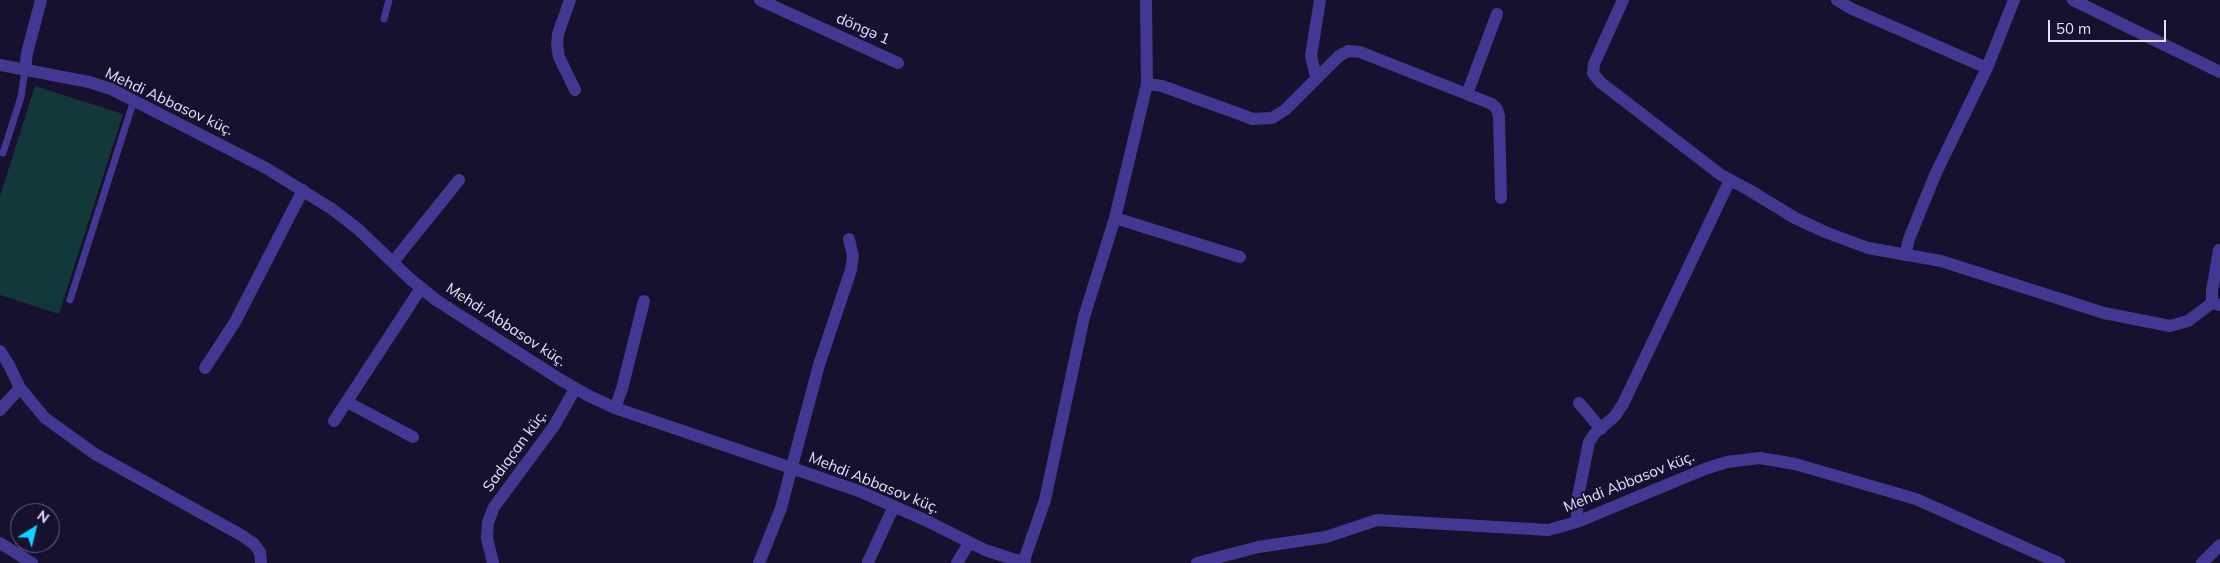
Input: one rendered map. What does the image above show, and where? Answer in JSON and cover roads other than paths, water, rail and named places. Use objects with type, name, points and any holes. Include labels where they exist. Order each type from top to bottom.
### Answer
[{"type":"street","points":[[25,70],[40,0]]},
{"type":"street","points":[[570,0],[558,34],[557,45],[559,57],[576,90]]},
{"type":"street","name":"döngə 1","points":[[760,0],[898,63]]},
{"type":"street","points":[[1024,563],[1045,500],[1084,318],[1116,218],[1147,84],[1146,0]]},
{"type":"street","points":[[1316,77],[1311,50],[1320,0]]},
{"type":"street","points":[[1623,0],[1594,64],[1593,73],[1600,82],[1730,180],[1795,218],[1825,232],[1868,248],[1941,262],[2104,313],[2170,326],[2188,321],[2216,304],[2212,291],[2219,250]]},
{"type":"street","points":[[1837,0],[1850,8],[1987,68]]},
{"type":"street","points":[[1905,255],[1909,239],[1935,175],[1987,68],[2014,0]]},
{"type":"street","points":[[2073,0],[2220,72]]},
{"type":"street","points":[[1467,94],[1497,14]]},
{"type":"street","points":[[1147,84],[1162,86],[1253,119],[1272,118],[1285,110],[1316,77],[1348,51],[1360,52],[1492,104],[1497,108],[1499,116],[1501,198]]},
{"type":"street","name":"Mehdi Abbasov küç.","points":[[0,64],[89,82],[134,100],[266,168],[339,214],[421,288],[575,389],[615,408],[792,467],[894,506],[969,543],[1024,563]]},
{"type":"street","points":[[393,262],[459,180]]},
{"type":"street","points":[[1577,522],[1577,501],[1589,442],[1615,416],[1623,404],[1730,180]]},
{"type":"street","points":[[206,368],[235,322],[303,190]]},
{"type":"street","points":[[1116,218],[1240,257]]},
{"type":"street","points":[[759,563],[780,508],[819,365],[851,270],[854,256],[849,239]]},
{"type":"street","points":[[334,421],[421,288]]},
{"type":"street","points":[[615,408],[622,389],[644,301]]},
{"type":"street","points":[[0,350],[10,365],[20,388],[46,418],[95,454],[254,544],[260,552],[262,563]]},
{"type":"street","points":[[0,410],[20,388]]},
{"type":"street","name":"Sadıqcan küç.","points":[[493,563],[487,538],[488,522],[494,507],[554,426],[575,389]]},
{"type":"street","points":[[347,402],[413,437]]},
{"type":"street","points":[[1579,403],[1601,429]]},
{"type":"street","name":"Mehdi Abbasov küç.","points":[[1197,563],[1258,547],[1326,537],[1377,520],[1548,530],[1577,522],[1705,469],[1727,462],[1760,458],[1795,464],[1916,500],[2058,563]]},
{"type":"street","points":[[868,562],[894,506]]},
{"type":"street","points":[[0,543],[32,563]]},
{"type":"street","points":[[957,563],[969,543]]},
{"type":"street","points":[[2202,563],[2220,545]]},
{"type":"lane","points":[[384,19],[389,0]]},
{"type":"lane","points":[[3,153],[21,97],[25,70]]},
{"type":"lane","points":[[70,300],[134,100]]}]
